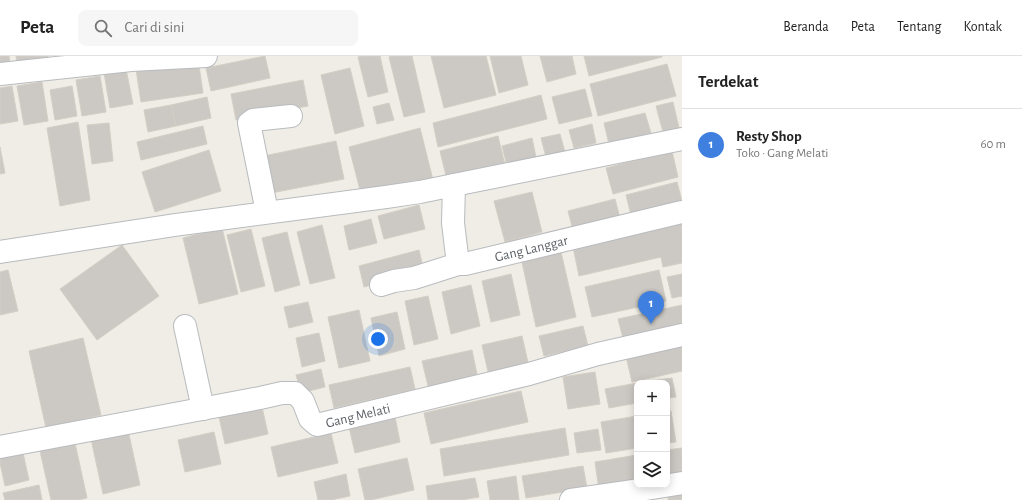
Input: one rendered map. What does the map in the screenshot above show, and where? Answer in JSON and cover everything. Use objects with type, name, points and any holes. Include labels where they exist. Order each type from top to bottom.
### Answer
[{"type":"street","points":[[0,74],[131,60],[206,56]]},
{"type":"street","points":[[267,212],[249,123],[253,120],[291,116]]},
{"type":"street","points":[[0,252],[176,225],[420,192],[682,139]]},
{"type":"street","points":[[454,186],[453,223],[458,264]]},
{"type":"street","name":"Gang Langgar","points":[[381,285],[394,281],[414,278],[458,264],[465,264],[682,212]]},
{"type":"street","points":[[185,326],[203,408]]},
{"type":"street","name":"Gang Melati","points":[[0,447],[203,408],[295,393],[303,401],[310,419],[317,425],[529,374],[598,354],[682,336]]},
{"type":"street","points":[[571,500],[682,483]]},
{"type":"building","points":[[0,56],[9,56],[10,62],[0,64]]},
{"type":"building","points":[[16,56],[48,56],[49,64],[18,69]]},
{"type":"building","points":[[265,56],[270,78],[211,91],[206,68]]},
{"type":"building","points":[[380,56],[388,92],[368,97],[358,57]]},
{"type":"building","points":[[412,56],[425,112],[404,117],[389,57]]},
{"type":"building","points":[[431,56],[486,56],[496,95],[444,108]]},
{"type":"building","points":[[490,56],[521,56],[528,85],[499,93]]},
{"type":"building","points":[[540,56],[572,56],[576,74],[547,82]]},
{"type":"building","points":[[584,56],[662,56],[662,57],[589,76]]},
{"type":"building","points":[[198,59],[203,93],[141,102],[136,69]]},
{"type":"building","points":[[667,64],[676,96],[598,116],[590,84]]},
{"type":"building","points":[[350,68],[364,126],[335,134],[321,75]]},
{"type":"building","points":[[126,69],[133,104],[110,108],[104,73]]},
{"type":"building","points":[[100,76],[106,112],[82,116],[76,80]]},
{"type":"building","points":[[303,80],[308,106],[236,120],[231,94]]},
{"type":"building","points":[[42,82],[48,121],[24,125],[17,86]]},
{"type":"building","points":[[12,86],[18,121],[0,124],[0,88]]},
{"type":"building","points":[[72,86],[77,116],[55,120],[50,90]]},
{"type":"building","points":[[585,89],[592,116],[559,124],[552,97]]},
{"type":"building","points":[[541,95],[547,119],[438,147],[433,123]]},
{"type":"building","points":[[207,97],[211,118],[176,126],[171,105]]},
{"type":"building","points":[[673,102],[679,128],[663,132],[656,106]]},
{"type":"building","points":[[389,103],[394,120],[377,124],[373,107]]},
{"type":"building","points":[[171,105],[176,126],[148,132],[144,110]]},
{"type":"building","points":[[645,113],[651,133],[609,144],[604,123]]},
{"type":"building","points":[[78,122],[90,200],[60,206],[47,128]]},
{"type":"building","points":[[109,123],[113,161],[92,164],[87,125]]},
{"type":"building","points":[[592,124],[596,143],[574,148],[569,130]]},
{"type":"building","points":[[203,126],[207,144],[141,160],[137,142]]},
{"type":"building","points":[[420,128],[433,180],[362,198],[349,147]]},
{"type":"building","points":[[560,134],[565,152],[546,157],[541,138]]},
{"type":"building","points":[[498,136],[506,169],[448,184],[440,151]]},
{"type":"building","points":[[532,138],[537,162],[508,170],[502,146]]},
{"type":"building","points":[[336,141],[344,179],[271,193],[264,156]]},
{"type":"building","points":[[0,147],[5,173],[0,174]]},
{"type":"building","points":[[209,150],[221,191],[155,212],[142,172]]},
{"type":"building","points":[[672,151],[678,177],[613,194],[606,168]]},
{"type":"building","points":[[677,182],[682,207],[632,219],[626,195]]},
{"type":"building","points":[[532,192],[542,232],[505,242],[494,201]]},
{"type":"building","points":[[615,199],[621,222],[574,234],[568,211]]},
{"type":"building","points":[[419,205],[425,229],[384,239],[378,216]]},
{"type":"building","points":[[371,219],[377,243],[349,250],[344,226]]},
{"type":"building","points":[[682,222],[682,263],[663,267],[661,257],[579,276],[573,247]]},
{"type":"building","points":[[322,225],[335,278],[310,284],[297,232]]},
{"type":"building","points":[[222,228],[238,294],[199,304],[183,238]]},
{"type":"building","points":[[251,229],[265,286],[241,292],[227,235]]},
{"type":"building","points":[[287,232],[300,285],[275,292],[262,238]]},
{"type":"building","points":[[122,245],[159,296],[97,340],[60,289]]},
{"type":"building","points":[[419,250],[424,271],[364,287],[359,266]]},
{"type":"building","points":[[561,252],[576,317],[536,327],[522,262]]},
{"type":"building","points":[[8,270],[18,311],[0,315],[0,272]]},
{"type":"building","points":[[659,270],[666,301],[592,317],[585,287]]},
{"type":"building","points":[[511,274],[520,315],[491,322],[482,281]]},
{"type":"building","points":[[682,274],[682,296],[672,298],[667,277]]},
{"type":"building","points":[[471,285],[480,326],[451,334],[442,292]]},
{"type":"building","points":[[428,296],[438,339],[414,345],[405,301]]},
{"type":"building","points":[[308,302],[313,322],[289,328],[284,307]]},
{"type":"building","points":[[682,305],[682,329],[624,342],[618,319]]},
{"type":"building","points":[[359,310],[370,361],[339,368],[328,317]]},
{"type":"building","points":[[397,312],[405,349],[379,356],[371,318]]},
{"type":"building","points":[[583,326],[588,346],[544,356],[539,336]]},
{"type":"building","points":[[319,333],[325,361],[302,367],[296,338]]},
{"type":"building","points":[[522,336],[529,367],[489,376],[482,345]]},
{"type":"building","points":[[83,338],[101,415],[46,428],[29,351]]},
{"type":"building","points":[[682,339],[682,371],[641,380],[634,380],[632,382],[625,352]]},
{"type":"building","points":[[472,350],[478,379],[429,390],[422,361]]},
{"type":"building","points":[[410,367],[415,389],[334,408],[329,385]]},
{"type":"building","points":[[321,369],[325,387],[301,393],[296,375]]},
{"type":"building","points":[[595,372],[600,404],[568,409],[563,377]]},
{"type":"building","points":[[672,378],[676,397],[670,398],[670,380],[659,380]]},
{"type":"building","points":[[634,384],[634,404],[609,408],[605,389]]},
{"type":"building","points":[[521,391],[528,422],[431,444],[424,413]]},
{"type":"building","points":[[262,407],[268,434],[225,444],[219,417]]},
{"type":"building","points":[[670,411],[671,411],[676,442],[670,443]]},
{"type":"building","points":[[634,416],[634,448],[606,453],[601,422]]},
{"type":"building","points":[[395,417],[400,442],[355,453],[349,427]]},
{"type":"building","points":[[565,428],[569,455],[444,476],[440,449]]},
{"type":"building","points":[[598,429],[601,450],[577,453],[574,433]]},
{"type":"building","points":[[128,430],[140,485],[103,494],[91,439]]},
{"type":"building","points":[[214,432],[221,464],[185,472],[178,440]]},
{"type":"building","points":[[331,433],[338,463],[278,477],[271,447]]},
{"type":"building","points":[[75,443],[87,498],[78,500],[51,500],[40,451]]},
{"type":"building","points":[[682,448],[682,477],[670,479],[670,450]]},
{"type":"building","points":[[23,453],[29,480],[5,486],[0,458]]},
{"type":"building","points":[[634,456],[634,484],[599,490],[595,462]]},
{"type":"building","points":[[407,458],[414,490],[365,500],[358,469]]},
{"type":"building","points":[[583,466],[587,488],[526,498],[522,476]]},
{"type":"building","points":[[346,474],[350,496],[331,500],[318,500],[314,482]]},
{"type":"building","points":[[516,476],[519,500],[490,500],[487,481]]},
{"type":"building","points":[[475,478],[479,497],[462,500],[428,500],[426,486]]},
{"type":"building","points":[[39,485],[42,500],[5,500],[3,493]]},
{"type":"building","points":[[682,494],[682,500],[668,500],[668,496]]},
{"type":"place","name":"Resty Shop","points":[[651,324]]}]
